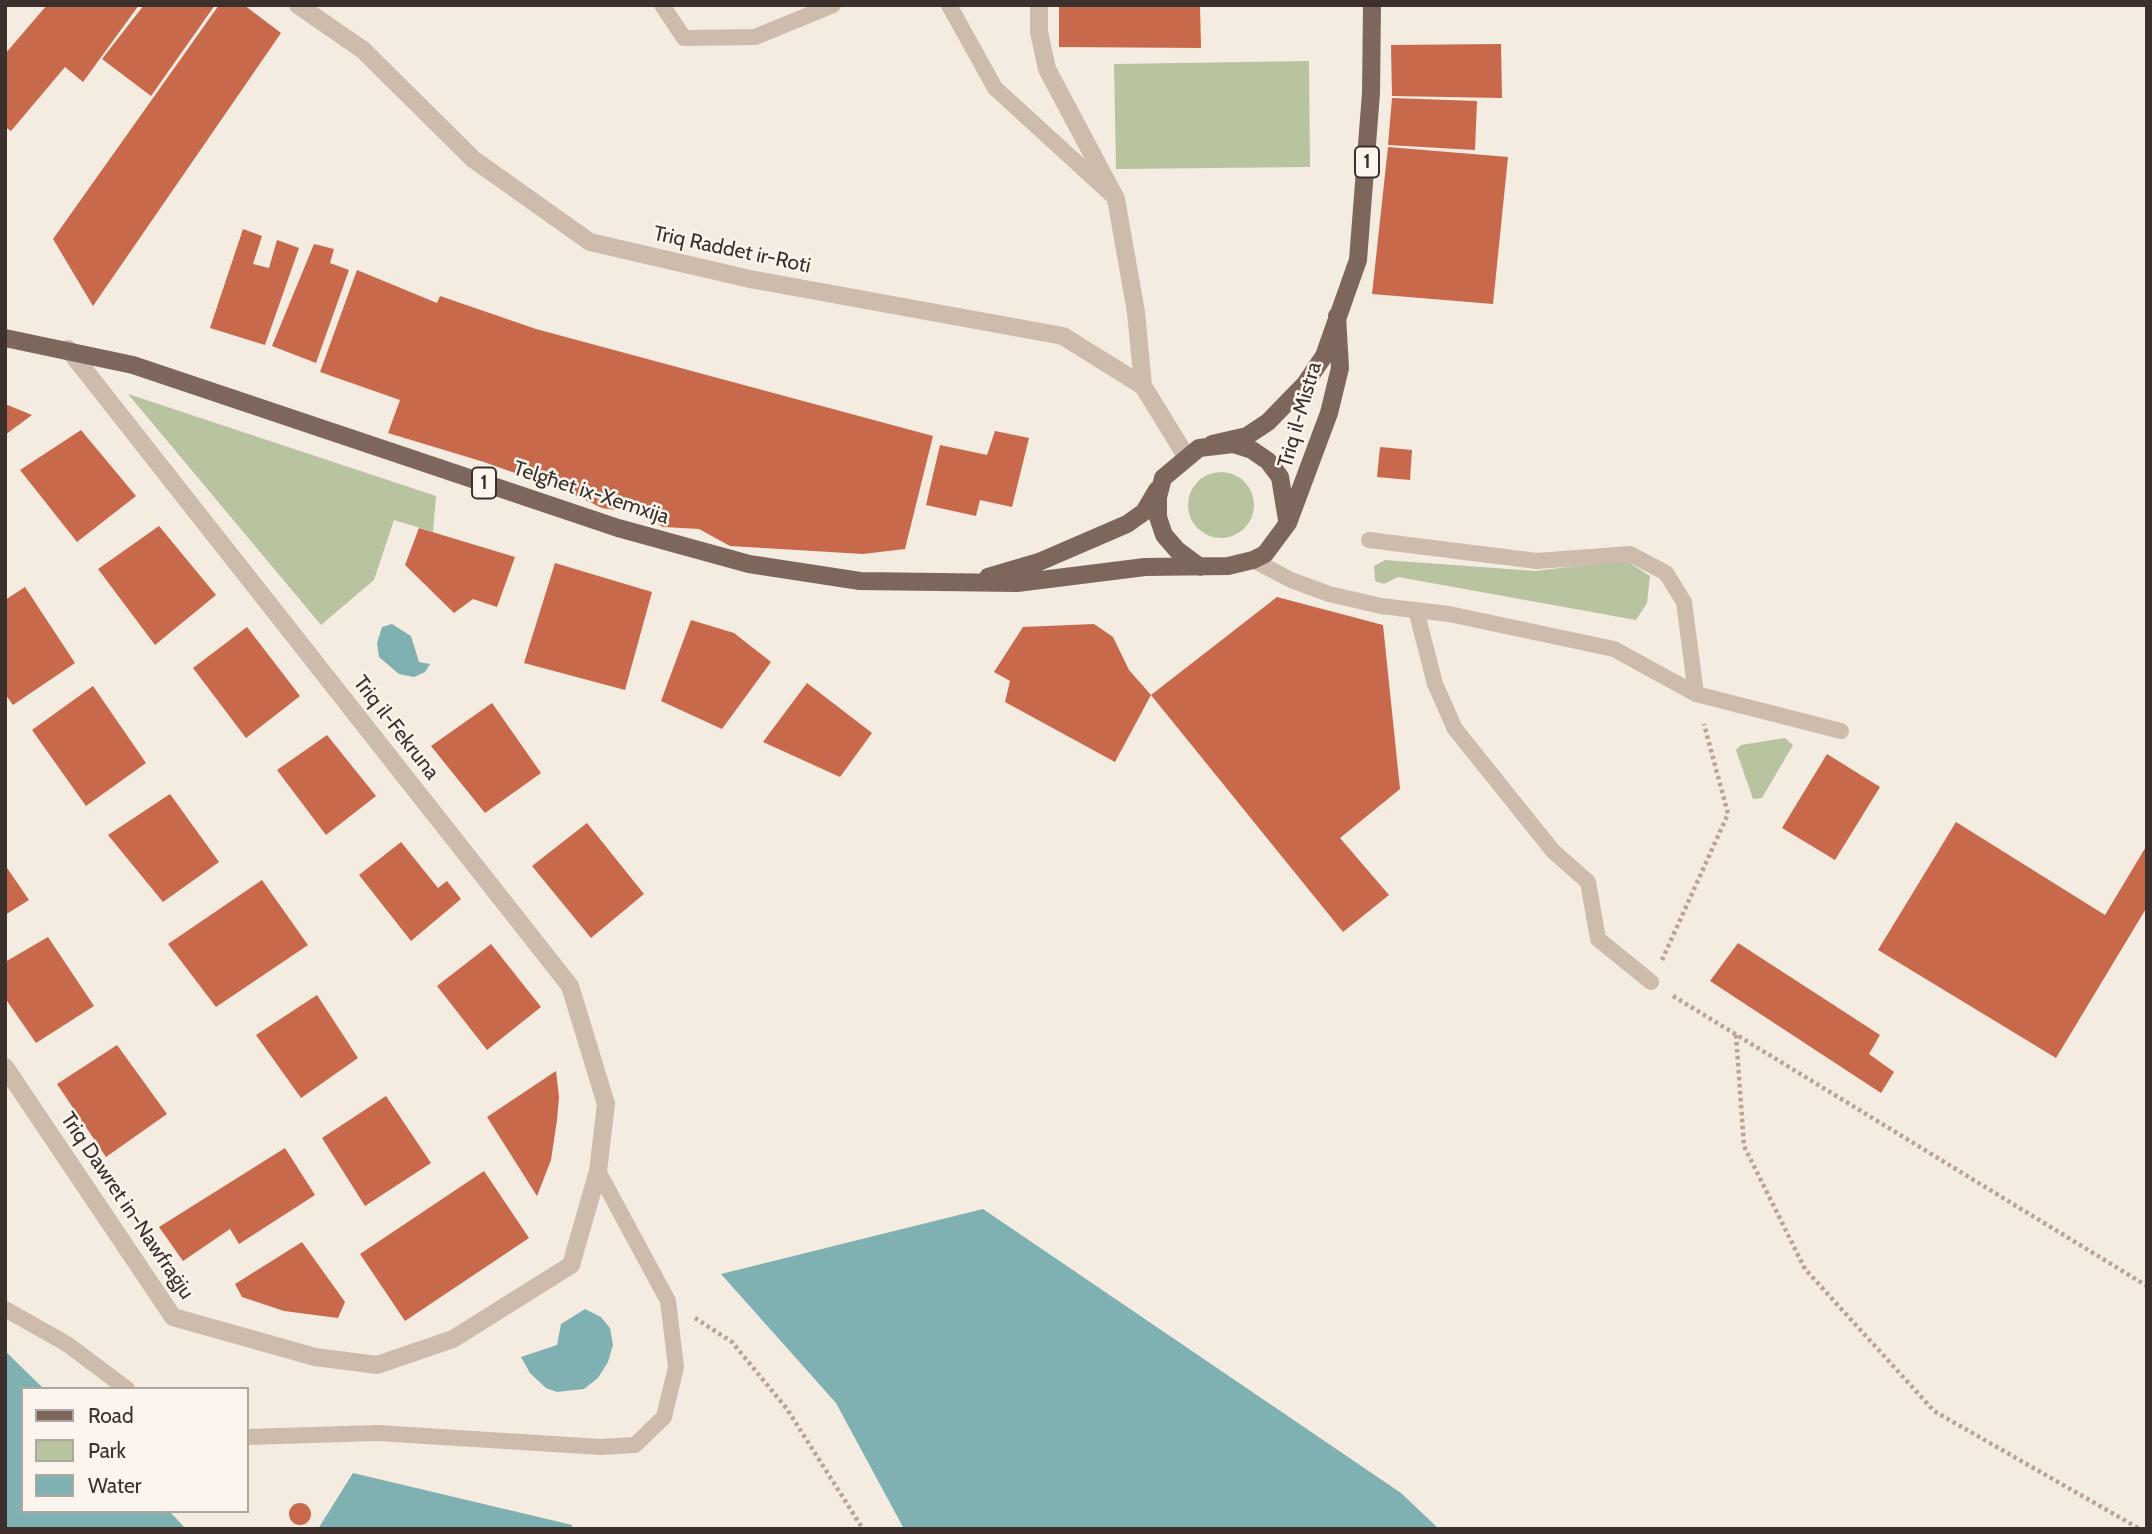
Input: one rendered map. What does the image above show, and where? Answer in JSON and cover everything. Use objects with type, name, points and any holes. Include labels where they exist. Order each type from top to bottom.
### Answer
[{"type":"main road","name":"Triq il-Mistra","points":[[1212,444],[1247,436],[1289,403],[1324,356],[1358,260],[1371,106],[1372,5]]},
{"type":"main road","name":"Triq il-Mistra","points":[[1288,524],[1329,413],[1340,368],[1338,316]]},
{"type":"main road","name":"Telgħet ix-Xemxija","points":[[5,338],[68,349],[133,365],[618,528],[723,557],[810,575],[919,584],[1017,583],[1145,568],[1200,567]]},
{"type":"main road","name":"1","points":[[1163,478],[1186,456],[1212,444]]},
{"type":"main road","points":[[1212,444],[1233,444],[1252,450],[1268,461],[1280,477],[1288,524]]},
{"type":"main road","points":[[1163,478],[1157,497],[1158,517],[1164,534],[1177,550],[1200,567]]},
{"type":"main road","name":"Telgħet ix-Xemxija","points":[[971,582],[1039,562],[1127,524],[1144,512],[1163,478]]},
{"type":"main road","name":"1","points":[[1200,567],[1228,566],[1253,561],[1265,554],[1288,524]]},
{"type":"street","name":"Triq Raddet ir-Roti","points":[[298,5],[363,50],[472,159],[590,242],[750,279],[1063,336],[1143,386],[1186,456]]},
{"type":"street","points":[[1039,5],[1039,32],[1047,69],[1116,199],[1136,312],[1143,386]]},
{"type":"street","name":"Triq il-Fekruna","points":[[68,349],[570,986],[606,1104],[598,1171]]},
{"type":"street","name":"Triq Dawret in-Nawfraġju","points":[[5,1067],[173,1317],[315,1357],[377,1365],[453,1339],[571,1265],[598,1171]]},
{"type":"lane","points":[[662,5],[684,38],[755,37],[833,5]]},
{"type":"lane","points":[[948,5],[995,88],[1116,199]]},
{"type":"lane","points":[[1368,540],[1537,561],[1630,554],[1666,573],[1684,602],[1696,694]]},
{"type":"lane","points":[[1253,561],[1291,580],[1329,594],[1614,649],[1696,694],[1841,731]]},
{"type":"lane","points":[[1416,610],[1435,684],[1455,729],[1552,851],[1588,882],[1598,939],[1651,982]]},
{"type":"lane","points":[[248,1437],[378,1433],[601,1447],[635,1445],[664,1417],[676,1367],[668,1301],[598,1171]]},
{"type":"lane","points":[[5,1309],[67,1344],[124,1387]]},
{"type":"path","points":[[1696,694],[1728,814],[1651,982],[2147,1286]]},
{"type":"path","points":[[1736,1034],[1744,1146],[1805,1269],[1934,1411],[2140,1529]]},
{"type":"path","points":[[668,1301],[732,1342],[787,1409],[863,1529]]},
{"type":"green space","points":[[1309,61],[1310,167],[1116,169],[1114,64]]},
{"type":"green space","points":[[128,394],[436,496],[433,532],[394,520],[374,580],[321,625]]},
{"type":"green space","points":[[1221,472],[1244,482],[1254,505],[1244,528],[1221,538],[1198,528],[1188,505],[1198,482]]},
{"type":"green space","points":[[1385,560],[1535,571],[1625,560],[1650,576],[1647,603],[1636,620],[1398,577],[1384,584],[1375,581],[1374,566]]},
{"type":"green space","points":[[1785,738],[1793,745],[1762,798],[1753,799],[1736,750],[1741,745]]},
{"type":"water","points":[[392,624],[411,636],[419,662],[430,664],[425,672],[414,677],[399,674],[379,657],[377,643],[382,627]]},
{"type":"water","points":[[983,1209],[1401,1493],[1439,1529],[904,1529],[836,1403],[721,1274]]},
{"type":"water","points":[[585,1309],[601,1317],[610,1328],[613,1345],[608,1362],[598,1378],[584,1389],[557,1392],[546,1388],[530,1373],[521,1357],[557,1345],[561,1324]]},
{"type":"water","points":[[5,1351],[42,1387],[21,1387],[21,1513],[171,1513],[186,1529],[5,1529]]},
{"type":"water","points":[[353,1473],[572,1525],[572,1529],[318,1529]]},
{"type":"building","points":[[47,5],[139,5],[83,82],[65,67],[11,131],[5,127],[5,54]]},
{"type":"building","points":[[144,5],[215,5],[151,96],[102,59]]},
{"type":"building","points":[[219,5],[244,5],[281,33],[93,306],[53,239]]},
{"type":"building","points":[[1059,5],[1200,5],[1201,48],[1059,47]]},
{"type":"building","points":[[1501,44],[1502,98],[1392,96],[1391,45]]},
{"type":"building","points":[[1392,98],[1477,101],[1475,150],[1388,145]]},
{"type":"building","points":[[1388,147],[1508,157],[1493,304],[1372,294]]},
{"type":"building","points":[[243,229],[262,236],[253,264],[269,268],[277,240],[299,248],[265,345],[210,328]]},
{"type":"building","points":[[314,244],[334,249],[330,263],[349,270],[316,363],[272,346]]},
{"type":"building","points":[[357,270],[437,303],[440,296],[536,329],[933,436],[905,549],[863,554],[730,546],[699,529],[663,527],[636,513],[602,508],[571,493],[484,462],[388,433],[400,400],[320,372]]},
{"type":"building","points":[[5,404],[32,415],[5,435]]},
{"type":"building","points":[[81,430],[136,496],[77,542],[20,470]]},
{"type":"building","points":[[995,431],[1029,438],[1012,507],[980,500],[976,516],[926,505],[940,445],[987,455]]},
{"type":"building","points":[[1380,447],[1412,450],[1410,480],[1377,477]]},
{"type":"building","points":[[159,526],[216,595],[155,645],[98,569]]},
{"type":"building","points":[[419,528],[515,557],[497,607],[473,599],[454,613],[405,565]]},
{"type":"building","points":[[555,563],[652,592],[625,690],[524,663]]},
{"type":"building","points":[[25,587],[75,663],[13,705],[5,694],[5,600]]},
{"type":"building","points":[[1277,597],[1383,625],[1400,789],[1340,838],[1389,895],[1343,932],[1151,695]]},
{"type":"building","points":[[691,620],[734,633],[771,662],[722,729],[661,701]]},
{"type":"building","points":[[1094,624],[1113,637],[1129,670],[1151,695],[1115,762],[1005,702],[1010,681],[994,672],[1023,627]]},
{"type":"building","points":[[247,627],[300,696],[246,738],[193,668]]},
{"type":"building","points":[[807,683],[872,733],[840,777],[763,742]]},
{"type":"building","points":[[93,686],[146,763],[86,806],[32,730]]},
{"type":"building","points":[[492,703],[541,773],[485,813],[431,746]]},
{"type":"building","points":[[327,735],[376,796],[326,835],[277,770]]},
{"type":"building","points":[[1827,754],[1880,787],[1835,860],[1782,828]]},
{"type":"building","points":[[170,794],[219,862],[163,902],[108,835]]},
{"type":"building","points":[[1956,822],[2105,915],[2147,845],[2147,907],[2056,1058],[1878,950]]},
{"type":"building","points":[[587,823],[644,894],[591,938],[532,866]]},
{"type":"building","points":[[401,842],[438,888],[447,881],[461,899],[411,941],[359,875]]},
{"type":"building","points":[[5,865],[29,900],[5,915]]},
{"type":"building","points":[[262,880],[308,945],[216,1007],[168,944]]},
{"type":"building","points":[[48,937],[94,1006],[36,1043],[5,998],[5,962]]},
{"type":"building","points":[[1738,943],[1880,1035],[1869,1054],[1894,1072],[1881,1093],[1710,981]]},
{"type":"building","points":[[491,944],[541,1007],[487,1050],[437,986]]},
{"type":"building","points":[[317,995],[358,1058],[301,1098],[256,1035]]},
{"type":"building","points":[[117,1045],[167,1114],[106,1157],[57,1084]]},
{"type":"building","points":[[556,1071],[559,1097],[551,1160],[537,1196],[487,1117]]},
{"type":"building","points":[[386,1096],[431,1163],[365,1206],[322,1138]]},
{"type":"building","points":[[285,1148],[315,1195],[239,1244],[230,1229],[183,1261],[159,1227]]},
{"type":"building","points":[[484,1171],[529,1238],[405,1321],[360,1254]]},
{"type":"building","points":[[302,1242],[345,1302],[338,1318],[284,1311],[242,1297],[235,1284]]},
{"type":"building","points":[[300,1503],[310,1510],[311,1514],[304,1524],[300,1525],[290,1518],[289,1514],[296,1504]]}]
